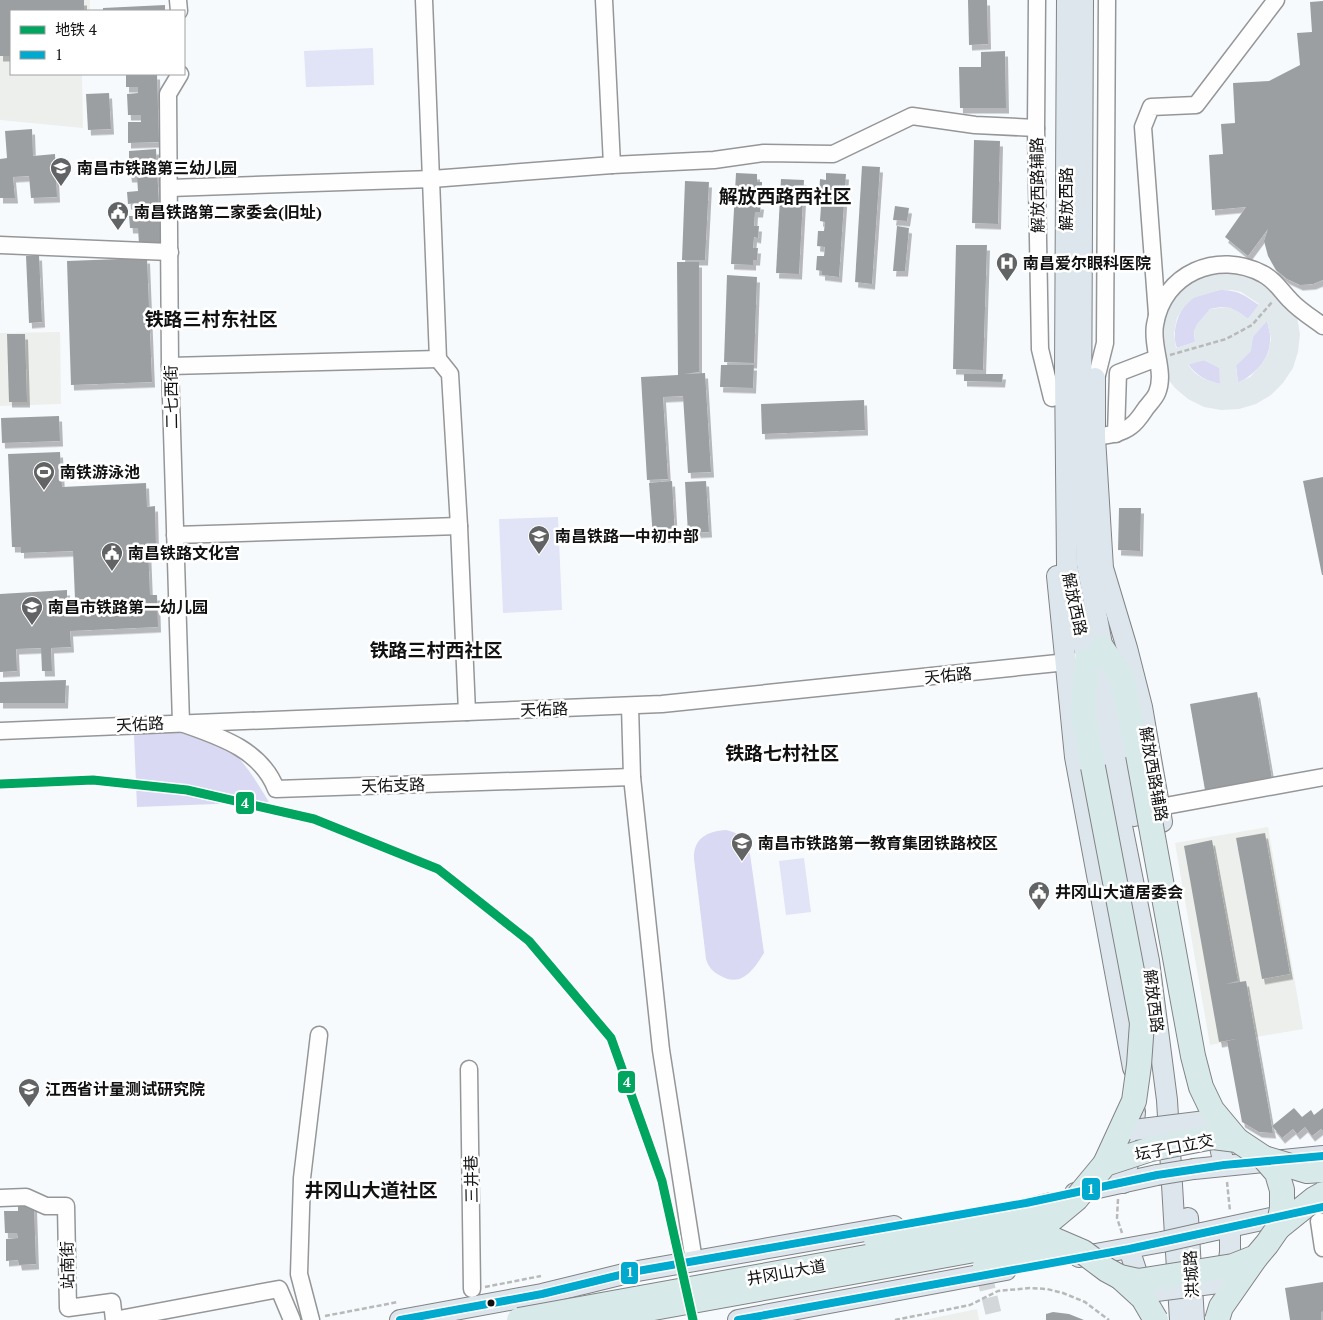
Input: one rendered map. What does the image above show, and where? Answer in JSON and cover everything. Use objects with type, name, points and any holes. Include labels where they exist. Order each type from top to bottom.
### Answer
[{"type":"highway","points":[[1053,1230],[1105,1164],[1134,1101],[1142,1023],[1083,715],[1085,657],[1122,678],[1201,1087],[1212,1110],[1237,1140]]},
{"type":"highway","name":"坛子口立交","points":[[1105,1164],[1143,1151],[1213,1137],[1237,1140],[1264,1158],[1278,1173],[1282,1190],[1282,1208],[1278,1228],[1221,1307],[1216,1320]]},
{"type":"highway","points":[[1264,1158],[1307,1171],[1323,1170]]},
{"type":"highway","points":[[1278,1228],[1323,1194]]},
{"type":"highway","points":[[621,1285],[1013,1214],[1076,1199]]},
{"type":"highway","name":"井冈山大道","points":[[518,1320],[1022,1229],[1053,1230]]},
{"type":"highway","name":"坛子口立交","points":[[1053,1230],[1107,1270],[1120,1277],[1143,1298],[1156,1320]]},
{"type":"highway","name":"井冈山大道","points":[[587,1320],[1024,1241],[1053,1230]]},
{"type":"highway","points":[[668,1320],[1034,1256],[1083,1252]]},
{"type":"highway","name":"坛子口立交","points":[[1120,1277],[1138,1281],[1156,1279],[1233,1266],[1256,1257]]},
{"type":"main road","name":"解放西路辅路","points":[[1056,0],[1052,398],[1056,567],[1085,657],[1076,756],[1132,1059],[1136,1106],[1131,1152],[1123,1183]]},
{"type":"main road","name":"解放西路","points":[[1068,0],[1064,370],[1075,497],[1076,531],[1066,565],[1149,961],[1180,1199]]},
{"type":"main road","name":"解放西路","points":[[1075,497],[1081,438],[1084,0]]},
{"type":"main road","name":"解放西路辅路","points":[[1095,0],[1095,383],[1096,446],[1103,568],[1142,707],[1214,1120],[1224,1166]]},
{"type":"main road","points":[[1075,497],[1096,446]]},
{"type":"main road","points":[[1054,463],[1075,497]]},
{"type":"main road","points":[[1056,567],[1076,531],[1103,568]]},
{"type":"main road","points":[[1134,1130],[1214,1120]]},
{"type":"main road","points":[[400,1320],[542,1294],[632,1272],[1026,1203],[1157,1175],[1194,1169],[1323,1156]]},
{"type":"main road","name":"洪城路","points":[[1180,1199],[1180,1320]]},
{"type":"main road","name":"洪城路","points":[[1180,1199],[1194,1320]]},
{"type":"main road","points":[[738,1320],[772,1317],[914,1287],[1129,1249],[1202,1233],[1321,1214]]},
{"type":"main road","points":[[903,1224],[896,1232],[891,1254],[898,1274],[905,1282],[914,1287]]},
{"type":"main road","points":[[1223,1320],[1230,1252],[1230,1228]]},
{"type":"main road","points":[[1129,1249],[1138,1276],[1145,1320]]},
{"type":"main road","points":[[1140,1293],[1226,1282]]},
{"type":"main road","points":[[542,1294],[621,1285]]},
{"type":"main road","points":[[594,1320],[590,1313],[592,1300],[600,1290],[621,1285]]},
{"type":"street","points":[[424,0],[438,359],[450,374],[467,712]]},
{"type":"street","points":[[604,0],[612,164]]},
{"type":"street","name":"解放西路辅路","points":[[1036,0],[1040,349],[1052,398]]},
{"type":"street","name":"解放西路辅路","points":[[1095,383],[1105,343],[1107,0]]},
{"type":"street","points":[[1157,314],[1143,127],[1151,106],[1196,105],[1276,0]]},
{"type":"street","name":"二七西街","points":[[179,75],[168,94],[170,366],[181,723]]},
{"type":"street","points":[[170,188],[432,179],[612,164],[714,160],[764,153],[833,154],[912,116],[975,125],[1036,128]]},
{"type":"street","points":[[0,245],[170,252]]},
{"type":"street","points":[[1096,446],[1132,426],[1157,393],[1160,376],[1154,344],[1154,326],[1157,314],[1174,286],[1190,274],[1205,267],[1219,264],[1247,266],[1265,274],[1276,283],[1290,301],[1323,326]]},
{"type":"street","points":[[1116,434],[1118,373],[1157,358]]},
{"type":"street","points":[[170,366],[438,359]]},
{"type":"street","points":[[175,535],[459,526]]},
{"type":"street","name":"天佑路","points":[[0,731],[662,704],[1085,657]]},
{"type":"street","points":[[630,706],[632,776],[661,1050],[694,1261]]},
{"type":"street","name":"天佑支路","points":[[181,723],[218,736],[240,747],[259,762],[271,775],[276,789],[632,776]]},
{"type":"street","points":[[1160,807],[1323,777]]},
{"type":"street","points":[[311,1320],[298,1274],[302,1178],[319,1035]]},
{"type":"street","name":"三井巷","points":[[469,1069],[472,1289]]},
{"type":"street","points":[[26,1197],[66,1196]]},
{"type":"street","name":"站南街","points":[[0,1198],[26,1197],[46,1206],[66,1206],[68,1308],[112,1302],[114,1320],[278,1289]]},
{"type":"street","points":[[1321,1214],[1323,1248]]},
{"type":"street","points":[[292,1320],[278,1289],[301,1284]]},
{"type":"path","points":[[1157,358],[1226,339],[1252,325],[1282,290]]},
{"type":"path","points":[[1224,1166],[1230,1228]]},
{"type":"path","points":[[1123,1183],[1117,1202],[1117,1218],[1129,1249]]},
{"type":"path","points":[[895,1320],[970,1305],[998,1291],[1030,1288],[1047,1289],[1085,1302],[1109,1320]]},
{"type":"shaded area","points":[[0,0],[90,0],[90,10],[10,10],[10,75],[82,75],[83,128],[0,120]]},
{"type":"shaded area","points":[[373,48],[374,85],[306,87],[304,51]]},
{"type":"shaded area","points":[[1205,267],[1265,274],[1297,317],[1300,334],[1298,352],[1293,368],[1283,383],[1271,395],[1256,404],[1239,409],[1221,410],[1204,407],[1188,399],[1175,388],[1164,374],[1157,358],[1165,298]],"holes":[[[1220,290],[1241,292],[1259,304],[1248,319],[1228,307],[1210,309],[1197,324],[1194,331],[1195,342],[1176,348],[1174,334],[1177,318],[1184,307],[1193,298]],[[1267,321],[1271,339],[1268,353],[1261,365],[1250,377],[1238,382],[1236,366],[1251,351],[1253,337]],[[1204,360],[1219,368],[1220,384],[1202,378],[1188,365]]]},
{"type":"shaded area","points":[[1220,290],[1241,294],[1259,305],[1248,319],[1230,308],[1210,309],[1194,331],[1195,342],[1177,348],[1175,328],[1183,308],[1196,296]]},
{"type":"shaded area","points":[[1267,320],[1270,338],[1267,354],[1256,371],[1238,383],[1236,365],[1245,355],[1255,333]]},
{"type":"shaded area","points":[[60,332],[61,404],[0,406],[0,333]]},
{"type":"shaded area","points":[[1204,360],[1220,368],[1220,384],[1202,377],[1188,364]]},
{"type":"shaded area","points":[[558,517],[562,610],[503,613],[499,519]]},
{"type":"shaded area","points":[[176,732],[209,741],[234,753],[256,781],[269,802],[137,807],[134,735]]},
{"type":"shaded area","points":[[1268,827],[1303,1029],[1210,1045],[1175,843]]},
{"type":"shaded area","points":[[726,830],[736,833],[742,838],[750,854],[764,953],[747,975],[735,980],[716,973],[706,959],[694,859],[696,846],[703,837],[713,832]]},
{"type":"shaded area","points":[[804,858],[811,912],[786,915],[779,861]]},
{"type":"shaded area","points":[[977,1309],[979,1320],[924,1320]]},
{"type":"building","points":[[0,0],[84,0],[84,10],[10,10],[10,56],[0,56]]},
{"type":"building","points":[[968,0],[987,0],[988,44],[969,45]]},
{"type":"building","points":[[1323,1],[1323,280],[1313,284],[1300,285],[1287,279],[1276,270],[1268,256],[1264,241],[1268,229],[1248,256],[1225,237],[1246,207],[1212,210],[1209,155],[1223,154],[1221,124],[1235,123],[1233,83],[1269,81],[1300,65],[1297,33],[1312,32],[1310,2]]},
{"type":"building","points":[[165,5],[165,10],[103,10],[103,8]]},
{"type":"building","points":[[1005,51],[1006,108],[960,108],[959,67],[981,67],[981,52]]},
{"type":"building","points":[[126,75],[157,75],[159,142],[128,143],[128,122],[141,122],[141,115],[128,115],[127,94],[138,93],[138,87],[126,87]]},
{"type":"building","points":[[109,93],[111,129],[88,130],[86,94]]},
{"type":"building","points":[[32,129],[33,156],[55,154],[57,197],[31,198],[29,176],[13,177],[15,198],[0,198],[0,159],[7,158],[5,131]]},
{"type":"building","points":[[974,140],[1000,141],[998,224],[972,223]]},
{"type":"building","points":[[156,149],[161,243],[139,244],[138,228],[130,228],[129,216],[138,216],[137,203],[128,204],[127,192],[138,191],[137,177],[129,177],[128,169],[138,169],[138,159],[129,159],[129,151]]},
{"type":"building","points":[[862,166],[880,167],[872,284],[855,282]]},
{"type":"building","points":[[736,173],[757,174],[757,182],[762,182],[762,192],[755,191],[754,204],[761,204],[760,212],[755,212],[754,226],[759,226],[758,238],[754,237],[753,248],[758,248],[757,260],[753,260],[753,265],[731,264]]},
{"type":"building","points":[[826,173],[846,174],[839,277],[822,275],[822,271],[816,270],[817,256],[824,256],[825,247],[817,246],[818,231],[824,231],[825,222],[820,221],[821,206],[825,206],[826,199],[819,198],[820,179],[826,180]]},
{"type":"building","points":[[781,179],[804,180],[799,274],[776,273]]},
{"type":"building","points":[[685,181],[709,182],[705,260],[682,260]]},
{"type":"building","points":[[895,206],[909,208],[907,221],[893,220]]},
{"type":"building","points":[[897,226],[909,228],[905,271],[893,271]]},
{"type":"building","points":[[956,245],[987,245],[983,370],[953,369]]},
{"type":"building","points":[[39,255],[42,322],[29,323],[26,256]]},
{"type":"building","points":[[147,258],[152,382],[71,385],[67,261]]},
{"type":"building","points":[[677,262],[699,262],[699,372],[684,374],[705,373],[711,472],[688,473],[683,396],[663,397],[668,479],[647,480],[641,377],[678,375]]},
{"type":"building","points":[[727,275],[757,277],[754,363],[724,362]]},
{"type":"building","points":[[7,334],[25,334],[27,402],[9,402]]},
{"type":"building","points":[[721,365],[754,365],[753,388],[720,387]]},
{"type":"building","points":[[964,374],[1003,374],[1002,382],[964,381]]},
{"type":"building","points":[[864,400],[865,430],[762,434],[761,404]]},
{"type":"building","points":[[59,416],[60,441],[2,443],[1,418]]},
{"type":"building","name":"南昌铁路文化宫","points":[[60,452],[62,487],[146,483],[147,507],[155,506],[156,546],[148,546],[150,595],[157,595],[158,627],[70,631],[71,647],[51,648],[52,671],[42,671],[41,648],[16,649],[17,671],[0,672],[0,594],[67,590],[67,599],[75,599],[73,551],[21,553],[21,547],[12,547],[8,454]]},
{"type":"building","points":[[1323,477],[1323,575],[1322,575],[1303,481]]},
{"type":"building","points":[[672,481],[675,536],[653,538],[649,483]]},
{"type":"building","points":[[706,481],[709,532],[688,533],[685,482]]},
{"type":"building","points":[[1119,508],[1141,508],[1140,551],[1118,550]]},
{"type":"building","points":[[66,680],[65,703],[0,703],[0,682]]},
{"type":"building","points":[[1257,692],[1272,779],[1205,790],[1190,704]]},
{"type":"building","points":[[1265,833],[1290,974],[1262,979],[1236,838]]},
{"type":"building","points":[[1212,840],[1238,981],[1226,984],[1246,981],[1273,1133],[1259,1132],[1242,1122],[1227,1041],[1236,1039],[1219,1042],[1184,846]]},
{"type":"building","points":[[1294,1108],[1302,1117],[1311,1110],[1314,1115],[1323,1108],[1323,1131],[1321,1129],[1312,1136],[1305,1127],[1297,1134],[1293,1129],[1282,1138],[1272,1126]]},
{"type":"building","points":[[34,1205],[36,1264],[19,1265],[18,1260],[6,1261],[6,1239],[18,1238],[17,1233],[5,1233],[4,1211],[18,1211],[18,1206]]},
{"type":"building","points":[[1323,1282],[1323,1311],[1321,1313],[1321,1320],[1290,1320],[1285,1288]]},
{"type":"building","points":[[1053,1312],[1069,1314],[1084,1320],[1046,1320],[1046,1314]]},
{"type":"tunnel","points":[[984,1274],[995,1320]]},
{"type":"metro line","name":"4","points":[[0,784],[93,780],[187,790],[314,819],[438,869],[529,941],[611,1038],[662,1181],[693,1320]]},
{"type":"transit line","name":"1","points":[[400,1320],[542,1294],[632,1272],[1026,1203],[1157,1175],[1224,1165],[1323,1156]]},
{"type":"transit line","name":"1","points":[[738,1320],[1129,1249],[1323,1207]]},
{"type":"place","name":"南昌市铁路第三幼儿园","points":[[61,187]]},
{"type":"place","name":"南昌铁路第二家委会(旧址)","points":[[118,231]]},
{"type":"place","name":"南昌爱尔眼科医院","points":[[1007,282]]},
{"type":"place","name":"南铁游泳池","points":[[44,491]]},
{"type":"place","name":"南昌铁路一中初中部","points":[[539,555]]},
{"type":"place","name":"南昌铁路文化宫","points":[[112,572]]},
{"type":"place","name":"南昌市铁路第一幼儿园","points":[[32,626]]},
{"type":"place","name":"南昌市铁路第一教育集团铁路校区","points":[[742,862]]},
{"type":"place","name":"井冈山大道居委会","points":[[1039,911]]},
{"type":"place","name":"江西省计量测试研究院","points":[[29,1108]]},
{"type":"district","name":"解放西路西社区","points":[[785,196]]},
{"type":"district","name":"铁路三村东社区","points":[[211,319]]},
{"type":"district","name":"铁路三村西社区","points":[[436,650]]},
{"type":"district","name":"铁路七村社区","points":[[782,753]]},
{"type":"district","name":"井冈山大道社区","points":[[371,1190]]}]
